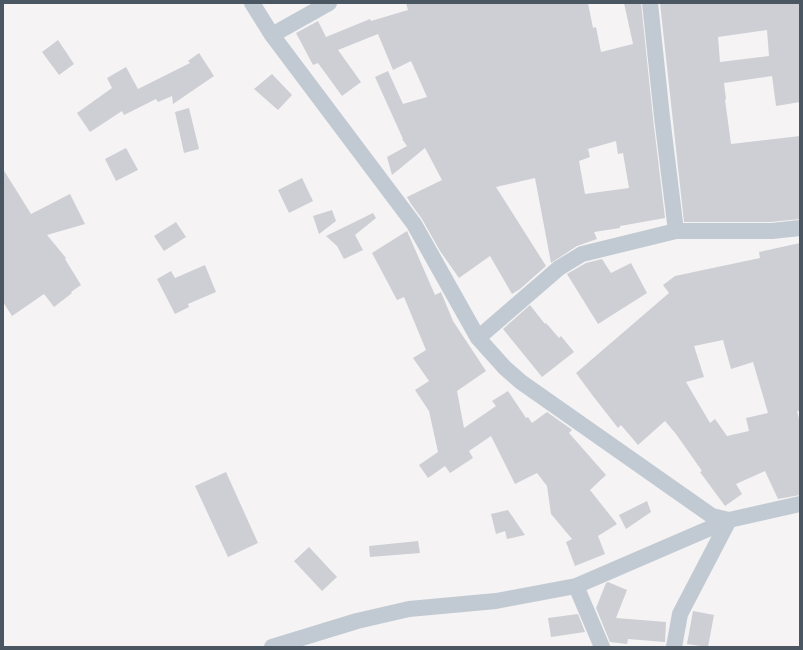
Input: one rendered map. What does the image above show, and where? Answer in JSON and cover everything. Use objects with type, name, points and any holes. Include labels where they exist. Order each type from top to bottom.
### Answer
[{"type":"street","points":[[252,3],[272,35],[414,224],[478,338],[505,368],[521,382],[712,516],[729,520]]},
{"type":"street","points":[[272,35],[329,3]]},
{"type":"street","points":[[650,3],[676,231]]},
{"type":"street","points":[[478,338],[559,268],[582,254],[676,231],[772,232],[800,228]]},
{"type":"street","points":[[272,647],[357,621],[409,609],[496,600],[576,586],[729,520],[800,504]]},
{"type":"street","points":[[674,647],[680,614],[729,520]]},
{"type":"street","points":[[576,586],[602,647]]},
{"type":"building","points":[[406,3],[588,3],[593,28],[596,27],[601,52],[633,44],[624,3],[641,3],[665,218],[594,232],[597,239],[577,246],[551,263],[535,178],[496,187],[546,266],[520,289],[512,294],[490,256],[459,278],[440,251],[422,219],[407,197],[442,180],[425,148],[392,175],[387,157],[407,146],[402,139],[375,77],[388,71],[403,104],[427,97],[411,61],[393,70],[378,34],[338,50],[361,82],[342,96],[318,63],[313,65],[296,33],[318,21],[326,37],[370,19],[371,21],[408,10]],"holes":[[[616,141],[618,154],[623,153],[629,188],[585,194],[579,161],[590,157],[588,149]]]},
{"type":"building","points":[[660,3],[800,3],[800,102],[776,106],[772,76],[724,83],[731,144],[800,136],[800,219],[771,222],[684,222]],"holes":[[[767,30],[769,56],[720,62],[718,37]]]},
{"type":"building","points":[[58,40],[74,64],[59,75],[42,52]]},
{"type":"building","points":[[199,53],[214,76],[173,104],[172,96],[158,102],[156,99],[124,115],[122,111],[90,132],[77,113],[112,88],[107,78],[126,67],[138,89],[190,63],[188,61]]},
{"type":"building","points":[[272,74],[292,95],[278,110],[254,89]]},
{"type":"building","points":[[189,108],[199,149],[184,153],[175,112]]},
{"type":"building","points":[[126,148],[138,170],[116,181],[105,159]]},
{"type":"building","points":[[3,169],[31,214],[70,194],[85,224],[47,235],[66,258],[65,259],[81,285],[54,307],[44,294],[12,316],[3,302]]},
{"type":"building","points":[[302,178],[313,201],[289,213],[278,190]]},
{"type":"building","points":[[332,210],[336,221],[319,234],[313,216]]},
{"type":"building","points":[[373,213],[376,218],[355,235],[363,250],[344,259],[337,246],[326,236]]},
{"type":"building","points":[[176,222],[186,237],[164,251],[154,236]]},
{"type":"building","points":[[407,231],[435,295],[441,292],[453,321],[486,371],[457,391],[464,428],[496,406],[492,401],[508,391],[526,418],[528,417],[532,423],[547,412],[571,429],[572,430],[569,433],[606,475],[590,490],[617,524],[598,536],[605,554],[575,566],[566,542],[572,539],[551,514],[547,486],[537,473],[515,484],[491,436],[469,451],[473,458],[450,473],[445,466],[428,478],[419,465],[438,452],[429,411],[415,390],[429,381],[413,358],[426,350],[404,297],[397,300],[372,253]]},
{"type":"building","points":[[800,243],[800,411],[797,411],[800,423],[800,495],[778,499],[765,471],[736,484],[742,494],[725,506],[700,472],[702,471],[676,434],[665,421],[638,445],[621,425],[618,428],[576,373],[669,293],[663,285],[675,276],[760,258],[759,252]],"holes":[[[723,340],[731,369],[753,362],[768,413],[746,418],[749,431],[727,436],[715,419],[710,423],[686,382],[704,377],[694,346]]]},
{"type":"building","points":[[602,259],[611,273],[631,263],[647,293],[598,324],[567,274],[586,263]]},
{"type":"building","points":[[205,265],[216,292],[188,304],[189,307],[175,314],[157,279],[171,271],[175,278]]},
{"type":"building","points":[[530,305],[545,324],[546,323],[559,338],[561,336],[574,352],[542,377],[503,329]]},
{"type":"building","points":[[226,472],[258,543],[228,557],[195,486]]},
{"type":"building","points":[[647,501],[651,512],[626,529],[619,515]]},
{"type":"building","points":[[508,510],[525,535],[507,539],[505,531],[496,534],[491,514]]},
{"type":"building","points":[[418,541],[420,553],[370,557],[369,546]]},
{"type":"building","points":[[309,547],[337,577],[322,591],[294,561]]},
{"type":"building","points":[[608,582],[627,590],[616,618],[666,622],[665,642],[628,639],[627,644],[610,642],[596,608],[606,583]]},
{"type":"building","points":[[693,611],[714,615],[708,647],[687,644]]},
{"type":"building","points":[[578,614],[585,632],[551,637],[548,618]]}]
